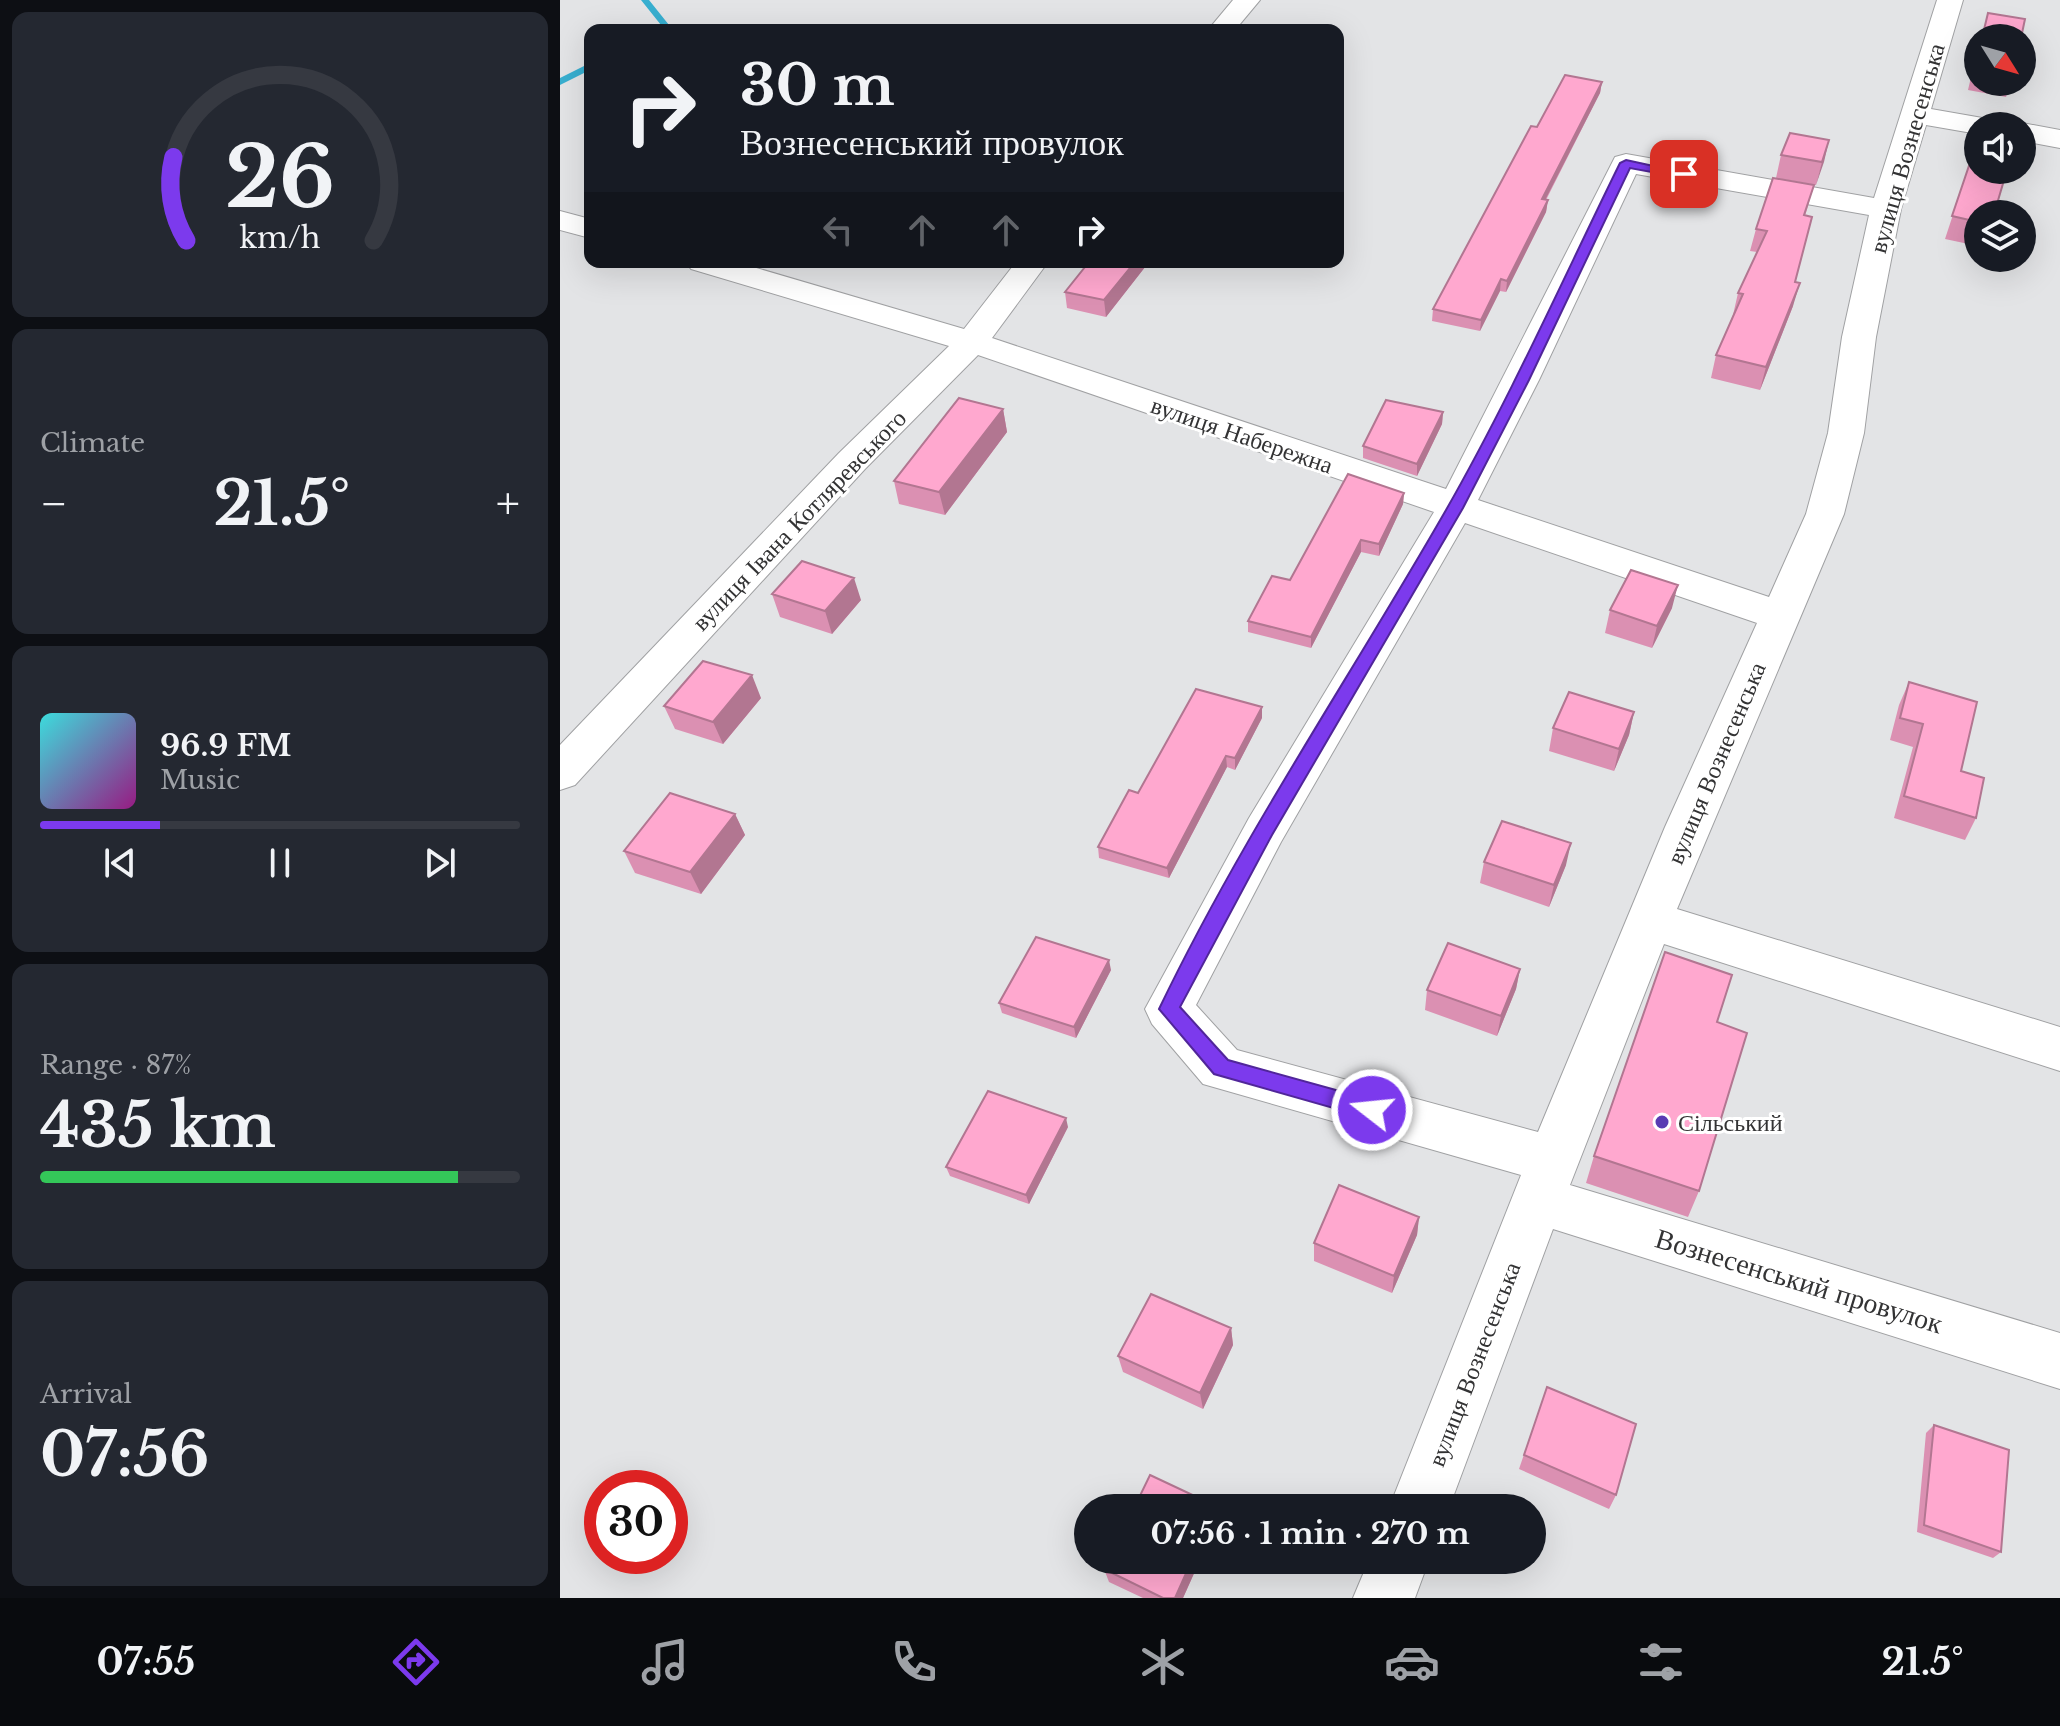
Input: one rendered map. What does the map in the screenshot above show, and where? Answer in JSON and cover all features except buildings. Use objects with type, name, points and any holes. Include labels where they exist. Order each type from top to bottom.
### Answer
[{"type":"street","points":[[1226,24],[1247,0]]},
{"type":"street","name":"вулиця Вознесенська","points":[[1424,1494],[1545,1180],[1687,827],[1825,514],[1846,433],[1859,337],[1886,209],[1950,0]]},
{"type":"street","points":[[1915,115],[1964,123]]},
{"type":"street","points":[[2036,135],[2060,139]]},
{"type":"street","name":"Вознесенський провулок","points":[[1886,209],[1626,163],[1522,380],[1455,508],[1265,830],[1169,1009],[1221,1068],[2060,1361]]},
{"type":"street","points":[[560,220],[584,227]]},
{"type":"street","name":"вулиця Набережна","points":[[722,268],[972,342],[1781,616]]},
{"type":"street","name":"вулиця Івана Котляревського","points":[[560,773],[852,461],[972,342],[1028,268]]},
{"type":"street","points":[[1650,920],[2060,1049]]},
{"type":"street","points":[[1384,1598],[1393,1574]]},
{"type":"waterway","points":[[645,0],[664,24]]},
{"type":"waterway","points":[[560,82],[584,69]]},
{"type":"place","name":"Сільський","points":[[1662,1122]]},
{"type":"route","points":[[1372,1110],[1221,1068],[1169,1009],[1265,830],[1455,508],[1522,380],[1626,163],[1684,174]]}]
